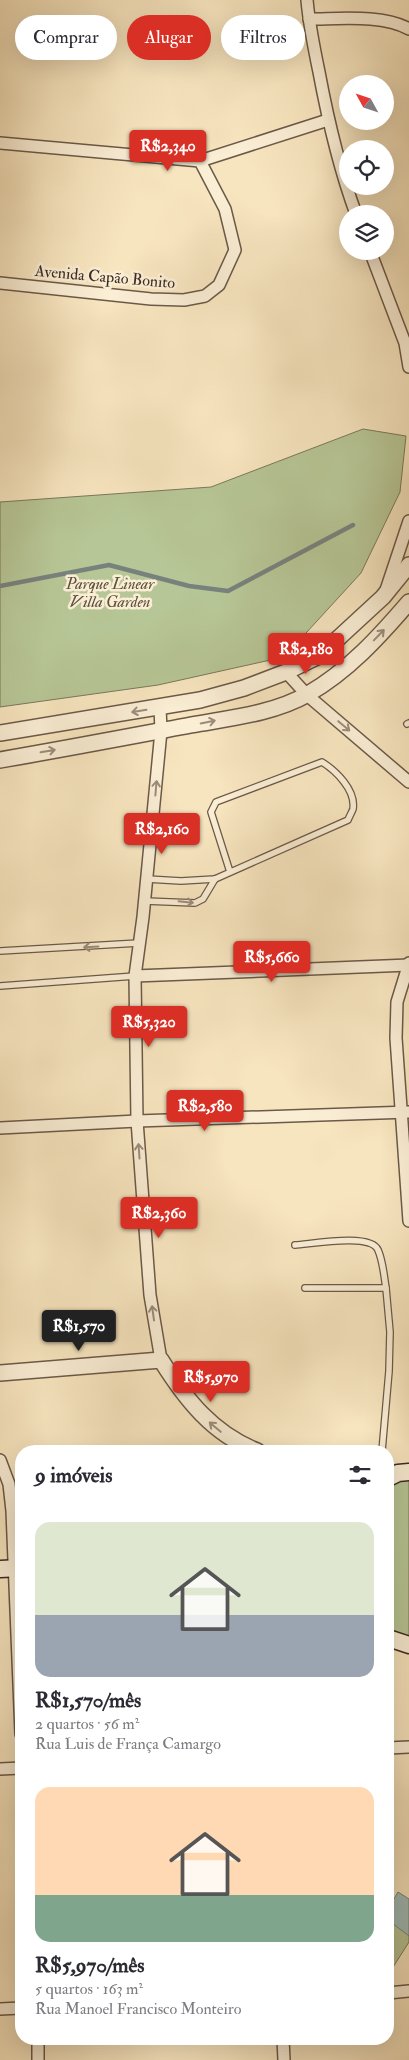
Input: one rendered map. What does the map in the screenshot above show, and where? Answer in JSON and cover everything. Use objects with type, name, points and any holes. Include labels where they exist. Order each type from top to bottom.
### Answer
[{"type":"main road","points":[[394,1475],[409,1472]]},
{"type":"main road","points":[[394,1640],[409,1645]]},
{"type":"street","points":[[307,0],[328,120],[353,205]]},
{"type":"street","points":[[309,19],[380,20],[402,25],[409,29]]},
{"type":"street","points":[[0,143],[200,162],[328,120]]},
{"type":"street","name":"Avenida Capão Bonito","points":[[0,283],[151,299],[184,300],[204,296],[219,285],[235,250],[226,209],[200,162]]},
{"type":"street","points":[[374,260],[407,342],[409,367]]},
{"type":"street","points":[[383,597],[409,521]]},
{"type":"street","points":[[0,733],[160,708],[244,688],[286,672],[319,656],[383,597],[409,565]]},
{"type":"street","points":[[0,760],[268,710],[307,695],[335,676],[360,654],[409,602]]},
{"type":"street","points":[[286,672],[307,695],[409,782]]},
{"type":"street","points":[[160,708],[161,731],[145,900],[135,976],[137,1120],[150,1295],[161,1360],[180,1391],[201,1415],[222,1433],[245,1445]]},
{"type":"street","points":[[135,976],[409,964],[398,1002],[396,1038],[405,1112],[409,1221]]},
{"type":"street","points":[[0,1128],[137,1120],[405,1112]]},
{"type":"street","points":[[0,1373],[161,1360]]},
{"type":"street","points":[[0,1460],[9,1484],[12,1511],[12,1568],[15,1623]]},
{"type":"street","points":[[394,1748],[409,1747]]},
{"type":"street","points":[[0,1769],[15,1768]]},
{"type":"street","points":[[394,1992],[409,1991]]},
{"type":"street","points":[[0,2009],[15,2008]]},
{"type":"street","points":[[38,2045],[38,2060]]},
{"type":"street","points":[[283,2045],[284,2060]]},
{"type":"lane","points":[[147,878],[180,881],[215,879],[348,820],[353,808],[352,796],[338,775],[322,762],[216,802],[211,812],[230,872]]},
{"type":"lane","points":[[145,900],[196,903],[203,899],[215,879]]},
{"type":"lane","points":[[0,951],[139,943]]},
{"type":"lane","points":[[0,986],[135,976]]},
{"type":"lane","points":[[295,1245],[362,1240],[374,1244],[378,1250],[386,1288],[390,1332],[389,1371],[383,1445]]},
{"type":"lane","points":[[305,1288],[386,1288]]},
{"type":"green space","name":"Parque Linear Villa Garden","points":[[363,429],[406,436],[400,492],[361,573],[284,657],[158,685],[0,707],[0,502],[211,487]]},
{"type":"green space","points":[[409,1471],[409,1645],[394,1640],[394,1476]]},
{"type":"green space","points":[[394,1917],[409,1927],[409,1942],[394,1966]]},
{"type":"water","points":[[398,1892],[409,1899],[409,1936],[394,1925],[394,1899]]},
{"type":"waterway","points":[[0,586],[109,565],[189,586],[228,591],[353,525]]}]
